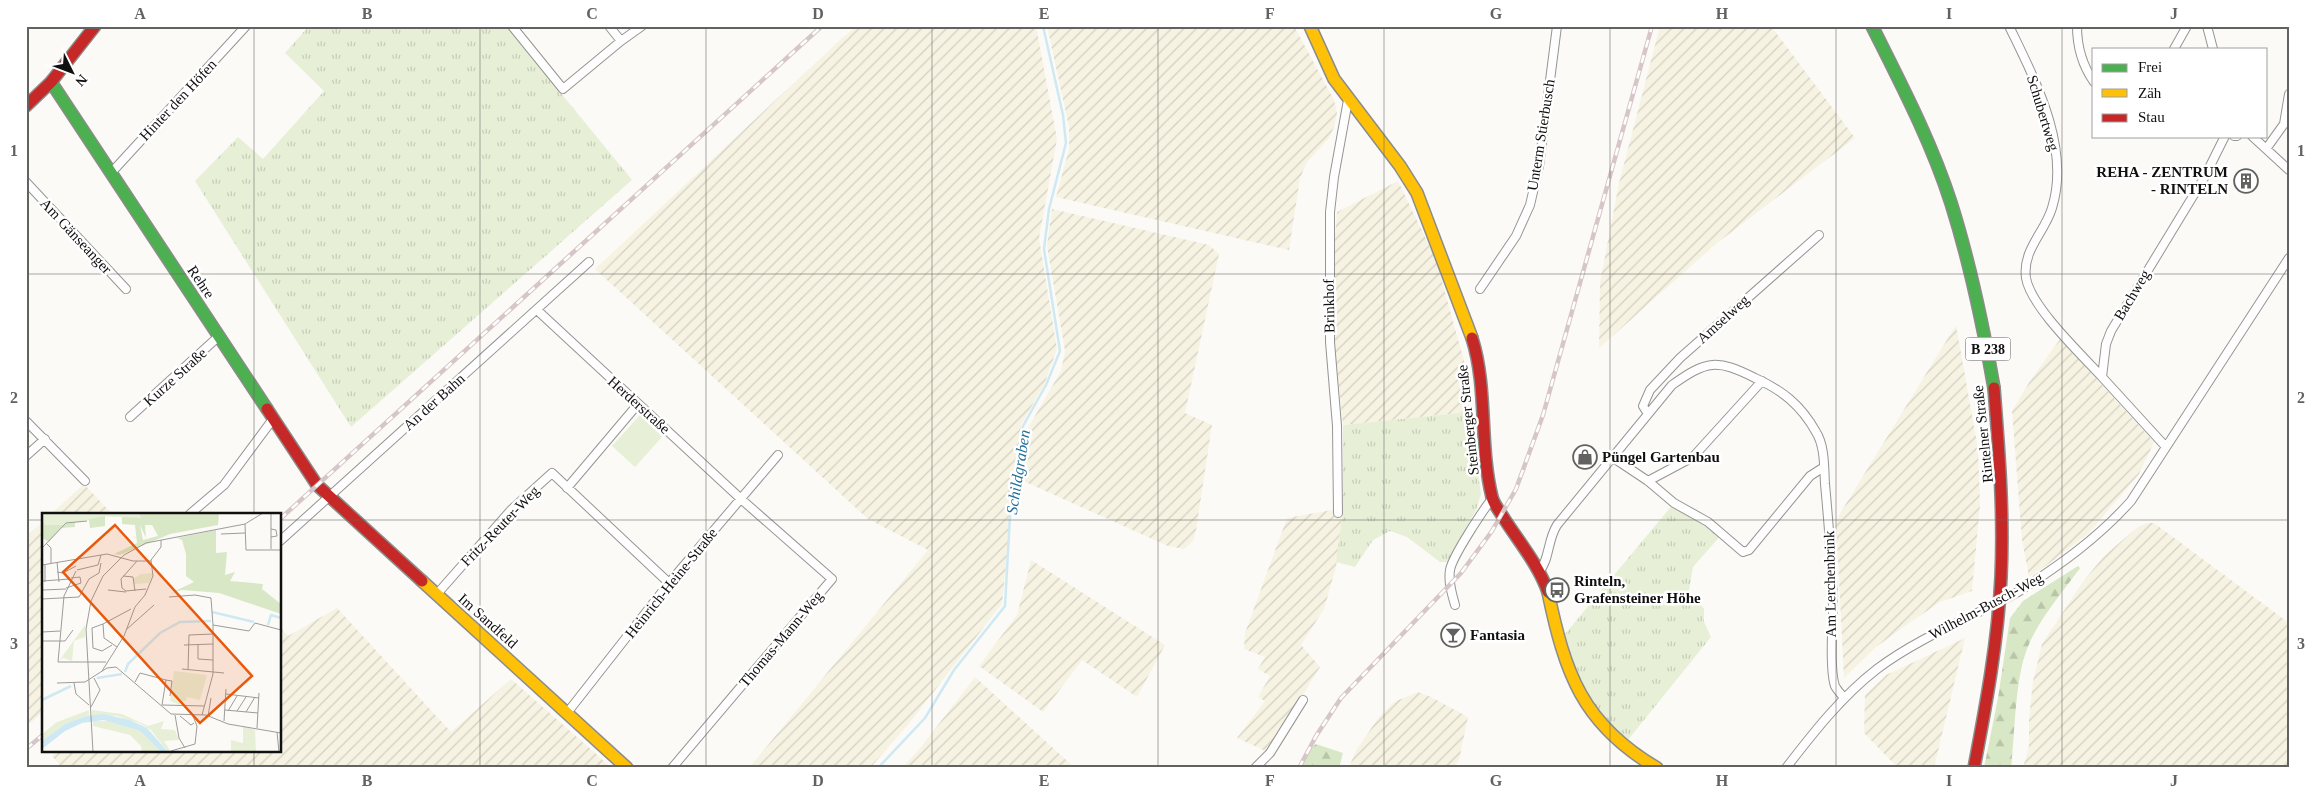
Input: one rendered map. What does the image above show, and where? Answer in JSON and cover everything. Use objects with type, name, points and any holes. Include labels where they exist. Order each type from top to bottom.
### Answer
[{"type":"street","points":[[26,106],[51,82],[95,26]]},
{"type":"street","name":"Hinter den Höfen","points":[[111,173],[246,26]]},
{"type":"street","points":[[512,26],[563,89],[642,26]]},
{"type":"street","points":[[609,26],[621,41]]},
{"type":"street","name":"Steinberger Straße","points":[[1310,26],[1324,59],[1348,100],[1400,166],[1417,193],[1472,336],[1481,379],[1486,457],[1492,499],[1539,572],[1548,590],[1565,661],[1586,705],[1617,740],[1635,755],[1657,768]]},
{"type":"street","name":"Unterm Stierbusch","points":[[1480,289],[1516,236],[1530,205],[1539,166],[1557,26]]},
{"type":"street","name":"Rintelner Straße","points":[[1872,26],[1915,112],[1936,162],[1953,210],[1977,298],[1994,388],[2003,485],[2002,591],[1995,664],[1974,768]]},
{"type":"street","points":[[2077,26],[2079,48],[2092,78]]},
{"type":"street","points":[[2175,48],[2187,26]]},
{"type":"street","points":[[2207,26],[2213,48]]},
{"type":"street","name":"Schubertweg","points":[[2011,28],[2033,76],[2053,137],[2057,161],[2058,184],[2055,197],[2051,211],[2032,246],[2026,262],[2026,278],[2030,291],[2039,306],[2102,377]]},
{"type":"street","name":"Rehre","points":[[51,82],[309,474],[328,497]]},
{"type":"street","points":[[2266,149],[2284,124],[2289,94]]},
{"type":"street","name":"Brinkhof","points":[[1338,513],[1337,426],[1330,342],[1328,271],[1333,186],[1348,100]]},
{"type":"street","name":"Bachweg","points":[[2102,377],[2106,344],[2111,331],[2204,178],[2223,138]]},
{"type":"street","points":[[2254,138],[2289,170]]},
{"type":"street","name":"Am Gänseanger","points":[[26,182],[126,289]]},
{"type":"street","name":"Amselweg","points":[[1648,414],[1643,406],[1650,390],[1680,358],[1819,234]]},
{"type":"street","name":"Wilhelm-Busch-Weg","points":[[1786,768],[1844,698],[1877,669],[1919,642],[2018,592],[2061,565],[2110,524],[2131,501],[2289,258]]},
{"type":"street","name":"An der Bahn","points":[[281,540],[588,262]]},
{"type":"street","name":"Herderstraße","points":[[537,310],[741,499]]},
{"type":"street","name":"Kurze Straße","points":[[130,417],[219,336]]},
{"type":"street","name":"Am Lerchenbrink","points":[[1539,572],[1544,566],[1550,537],[1557,525],[1672,385],[1686,375],[1704,367],[1716,364],[1730,365],[1790,397],[1805,414],[1818,434],[1824,467],[1832,551],[1832,648],[1835,685],[1844,698]]},
{"type":"street","points":[[2102,377],[2166,447]]},
{"type":"street","points":[[1648,481],[1693,457],[1762,381]]},
{"type":"street","points":[[567,488],[638,404]]},
{"type":"street","points":[[191,513],[224,485],[273,419]]},
{"type":"street","points":[[26,421],[86,482]]},
{"type":"street","points":[[26,456],[45,440]]},
{"type":"street","name":"Heinrich-Heine-Straße","points":[[567,713],[669,582],[778,455]]},
{"type":"street","points":[[1612,457],[1648,481],[1674,503],[1708,522],[1743,552],[1749,550],[1810,476],[1824,467]]},
{"type":"street","name":"Fritz-Reuter-Weg","points":[[436,594],[511,510],[552,474],[669,582]]},
{"type":"street","name":"Im Sandfeld","points":[[328,497],[627,768]]},
{"type":"street","name":"Thomas-Mann-Weg","points":[[672,768],[832,579],[741,499]]},
{"type":"street","points":[[1455,605],[1450,586],[1450,569],[1480,513],[1492,499]]},
{"type":"street","points":[[1255,768],[1275,745],[1303,700]]},
{"type":"shaded area","points":[[857,26],[1036,26],[1057,139],[1039,238],[1057,349],[1044,385],[1021,425],[1002,604],[907,726],[870,768],[749,768],[928,550],[868,519],[595,269]]},
{"type":"shaded area","points":[[1047,26],[1294,26],[1334,100],[1337,113],[1329,138],[1307,162],[1300,178],[1289,250],[1056,197],[1069,149],[1069,127]]},
{"type":"shaded area","points":[[1660,26],[1771,26],[1855,138],[1717,243],[1599,348],[1600,283],[1619,183]]},
{"type":"shaded area","points":[[1398,181],[1436,260],[1468,375],[1469,412],[1343,425],[1334,341],[1332,270],[1337,212]]},
{"type":"shaded area","points":[[1052,209],[1209,245],[1219,254],[1185,413],[1212,425],[1196,530],[1193,541],[1184,549],[1168,546],[1021,480],[1029,426],[1061,371],[1065,351],[1047,246]]},
{"type":"shaded area","points":[[1956,325],[1978,449],[1980,505],[1972,591],[1940,602],[1876,647],[1844,678],[1836,520]]},
{"type":"shaded area","points":[[2060,339],[2154,442],[2139,474],[2088,534],[2029,577],[2022,540],[2012,411],[2030,381]]},
{"type":"shaded area","points":[[84,484],[111,513],[52,513]]},
{"type":"shaded area","points":[[1343,508],[1336,567],[1324,609],[1301,645],[1320,667],[1268,752],[1237,738],[1265,701],[1258,697],[1270,676],[1258,669],[1265,657],[1244,649],[1245,633],[1287,518]]},
{"type":"shaded area","points":[[42,523],[42,713],[26,727],[26,537]]},
{"type":"shaded area","points":[[2147,523],[2154,523],[2289,623],[2289,768],[2023,768],[2029,746],[2029,719],[2033,681],[2042,644],[2082,583],[2104,556],[2138,527]]},
{"type":"shaded area","points":[[1031,560],[1165,645],[1137,697],[1082,660],[1043,712],[979,666],[1017,615]]},
{"type":"shaded area","points":[[337,608],[451,732],[511,679],[612,768],[62,768],[52,756],[56,752],[281,752],[281,628],[288,636]]},
{"type":"shaded area","points":[[1965,638],[1934,768],[1898,768],[1864,733],[1865,695],[1886,675]]},
{"type":"shaded area","points":[[975,677],[1075,768],[902,768],[921,747]]},
{"type":"shaded area","points":[[1418,692],[1468,717],[1459,760],[1454,768],[1349,768],[1355,752],[1379,717],[1394,702]]},
{"type":"green space","points":[[309,26],[506,26],[632,180],[351,427],[195,181],[238,137],[263,159],[324,91],[285,53]]},
{"type":"green space","points":[[1469,412],[1481,494],[1476,510],[1448,562],[1440,562],[1407,537],[1390,531],[1373,540],[1355,567],[1336,562],[1343,511],[1343,425]]},
{"type":"green space","points":[[640,415],[662,437],[635,467],[612,446]]},
{"type":"green space","points":[[1674,503],[1722,534],[1693,567],[1689,591],[1704,609],[1704,622],[1711,637],[1623,746],[1603,719],[1581,680],[1565,634]]},
{"type":"green space","points":[[2078,566],[2080,568],[2037,628],[2023,661],[2018,691],[2011,768],[1984,768],[1998,698],[2010,618],[2023,601]]},
{"type":"green space","points":[[1316,744],[1343,753],[1339,768],[1300,768],[1309,750]]},
{"type":"waterway","name":"Schildgraben","points":[[878,768],[925,718],[954,670],[1005,606],[1010,516],[1023,426],[1046,385],[1060,351],[1044,249],[1049,209],[1066,143],[1063,115],[1043,26]]},
{"type":"railway","points":[[281,518],[822,26]]},
{"type":"railway","points":[[1299,768],[1316,736],[1341,698],[1461,573],[1492,531],[1516,489],[1543,415],[1652,26]]},
{"type":"railway","points":[[26,749],[42,736]]},
{"type":"traffic: fast","points":[[1872,26],[1925,135],[1951,203],[1976,294],[1994,388]]},
{"type":"traffic: fast","points":[[51,82],[267,409]]},
{"type":"traffic: slow","points":[[1310,26],[1334,79],[1400,166],[1417,193],[1472,338]]},
{"type":"traffic: slow","points":[[422,581],[627,768]]},
{"type":"traffic: slow","points":[[1548,592],[1554,621],[1570,672],[1581,694],[1594,714],[1611,733],[1631,751],[1657,768]]},
{"type":"traffic: jam","points":[[26,106],[51,82],[95,26]]},
{"type":"traffic: jam","points":[[1472,338],[1480,377],[1486,457],[1492,497],[1534,564],[1548,592]]},
{"type":"traffic: jam","points":[[1974,768],[1994,649],[2001,577],[2001,506],[1994,388]]},
{"type":"traffic: jam","points":[[267,409],[317,485],[422,581]]},
{"type":"place","name":"REHA - ZENTRUM - RINTELN","points":[[2246,181]]},
{"type":"place","name":"Püngel Gartenbau","points":[[1585,457]]},
{"type":"place","name":"Rinteln, Grafensteiner Höhe","points":[[1557,590]]},
{"type":"place","name":"Fantasia","points":[[1453,635]]}]
